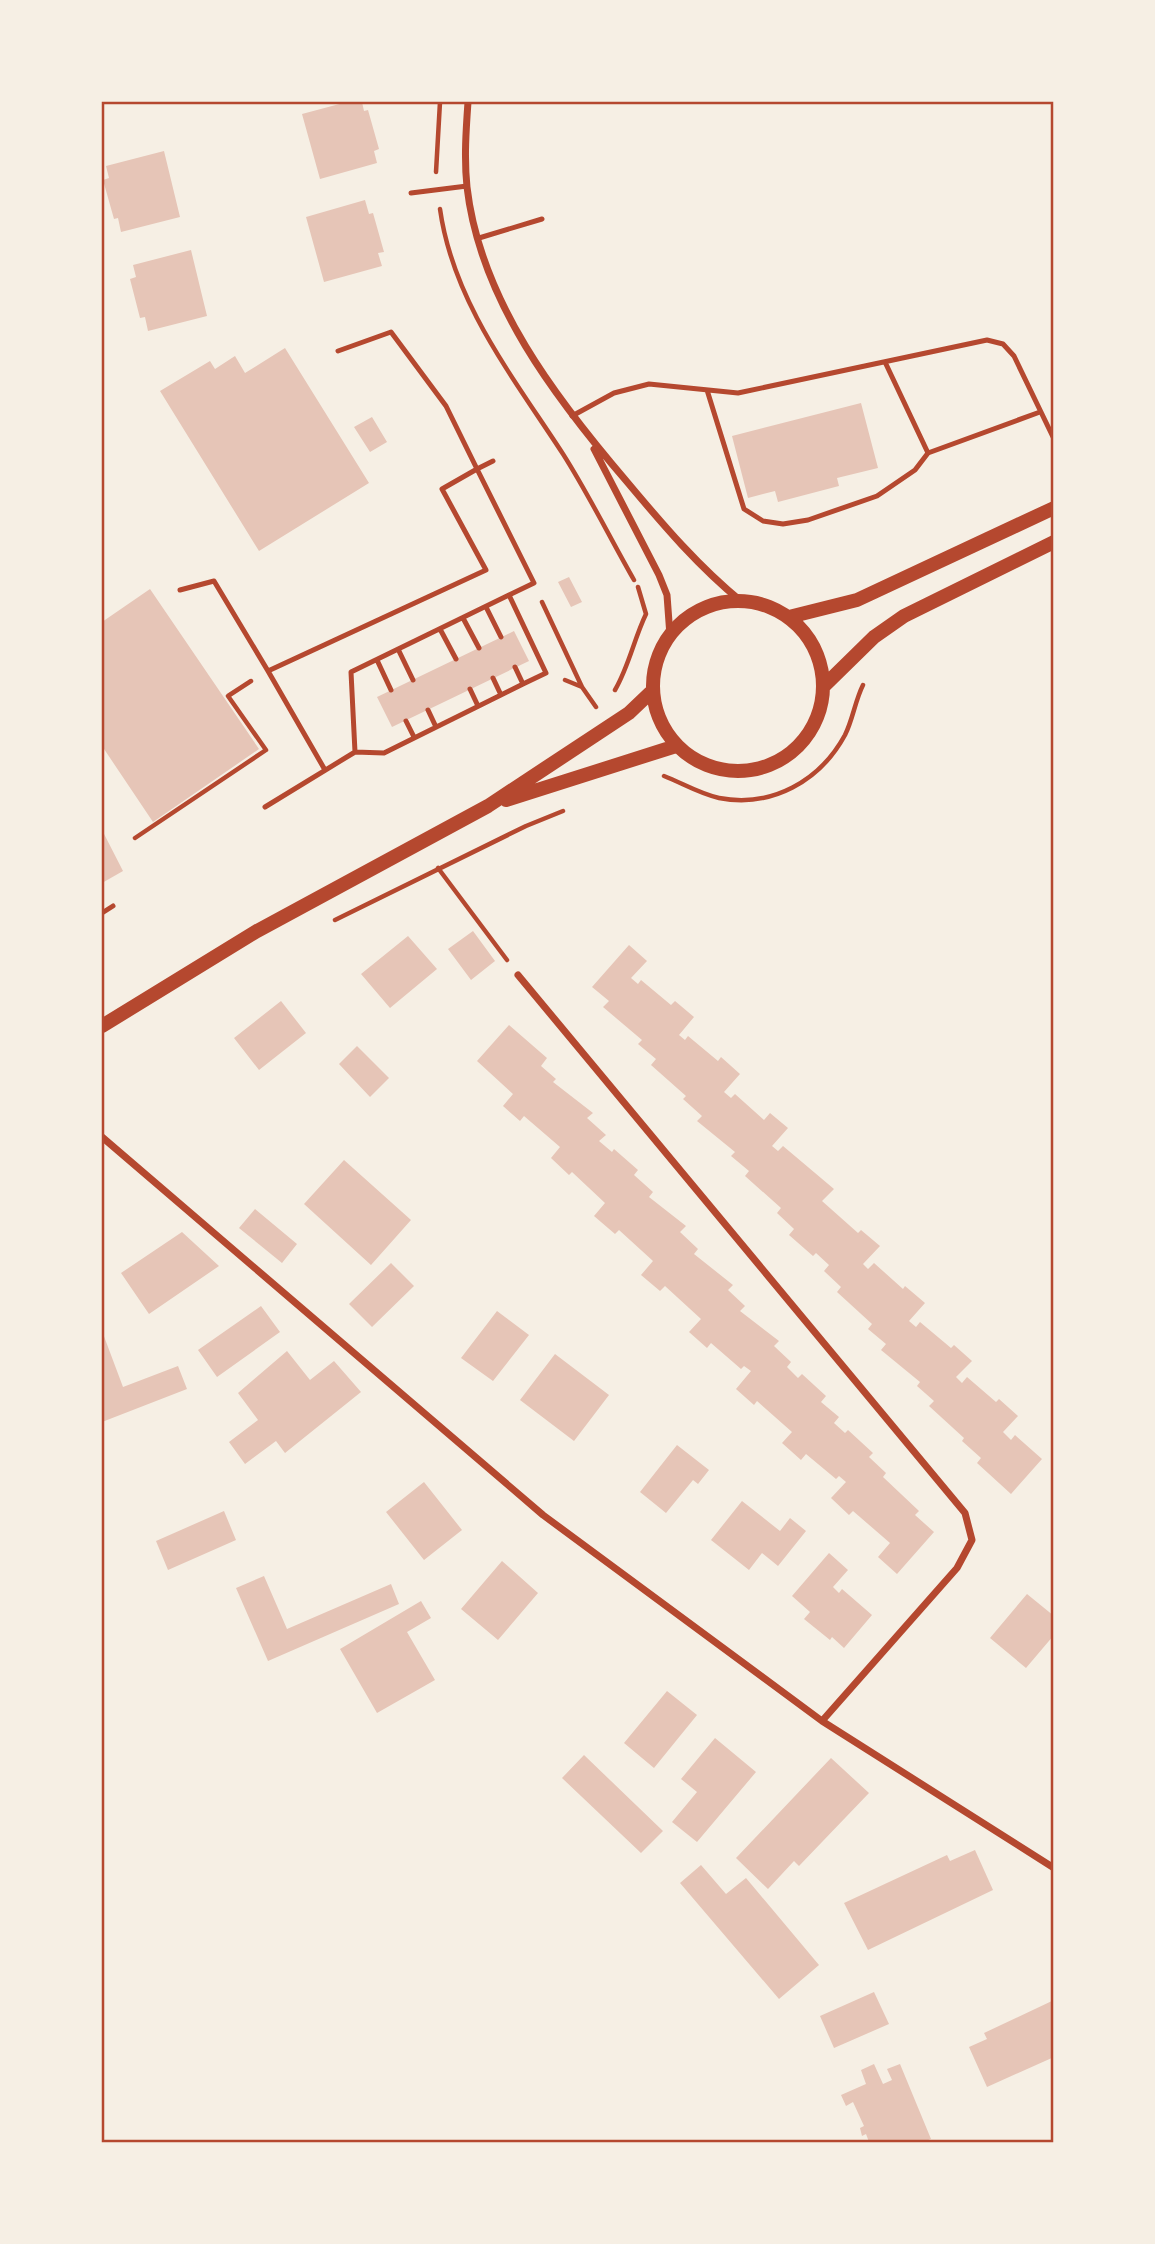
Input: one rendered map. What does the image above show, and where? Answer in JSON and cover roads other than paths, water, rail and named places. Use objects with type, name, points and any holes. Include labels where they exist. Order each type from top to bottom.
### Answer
[{"type":"main road","points":[[789,617],[857,600],[1054,508]]},
{"type":"main road","points":[[824,686],[874,637],[904,616],[1054,542]]},
{"type":"main road","points":[[742,602],[768,607],[789,617],[807,638],[819,660],[824,686],[820,712],[809,735],[790,754],[766,766],[739,771],[715,768],[694,759],[676,746],[659,723],[650,692],[658,656],[670,636],[683,622],[702,609],[725,603],[742,602]]},
{"type":"main road","points":[[102,1026],[257,930],[488,806],[606,730],[629,713],[650,692]]},
{"type":"main road","points":[[488,806],[676,746]]},
{"type":"street","points":[[468,102],[467,186],[479,238],[493,281],[511,319],[587,436],[690,556],[742,602]]},
{"type":"street","points":[[587,436],[659,575],[667,595],[670,636]]},
{"type":"street","points":[[518,975],[964,1513],[972,1540],[957,1568],[822,1721]]},
{"type":"street","points":[[102,1138],[543,1515],[822,1721],[1054,1868]]},
{"type":"lane","points":[[411,193],[467,186]]},
{"type":"lane","points":[[479,238],[542,219]]},
{"type":"lane","points":[[338,351],[391,332],[446,405],[534,583],[351,672],[355,752]]},
{"type":"lane","points":[[572,416],[614,393],[649,384],[738,393],[987,340],[1003,344],[1014,355],[1054,439]]},
{"type":"lane","points":[[885,362],[928,453]]},
{"type":"lane","points":[[707,390],[744,509],[763,521],[783,524],[808,520],[877,496],[915,470],[928,453],[1040,412]]},
{"type":"lane","points":[[268,671],[486,570],[442,489],[493,461]]},
{"type":"lane","points":[[180,590],[214,581],[325,770]]},
{"type":"lane","points":[[265,807],[355,752],[384,752],[546,673],[509,595]]},
{"type":"lane","points":[[486,607],[501,637]]},
{"type":"lane","points":[[463,618],[479,649]]},
{"type":"lane","points":[[440,629],[456,659]]},
{"type":"lane","points":[[398,649],[413,680]]},
{"type":"lane","points":[[377,660],[391,690]]},
{"type":"lane","points":[[516,667],[523,684]]},
{"type":"lane","points":[[493,678],[501,695]]},
{"type":"lane","points":[[470,690],[478,706]]},
{"type":"lane","points":[[428,710],[436,727]]},
{"type":"lane","points":[[406,721],[414,737]]},
{"type":"lane","points":[[102,913],[113,906]]}]
